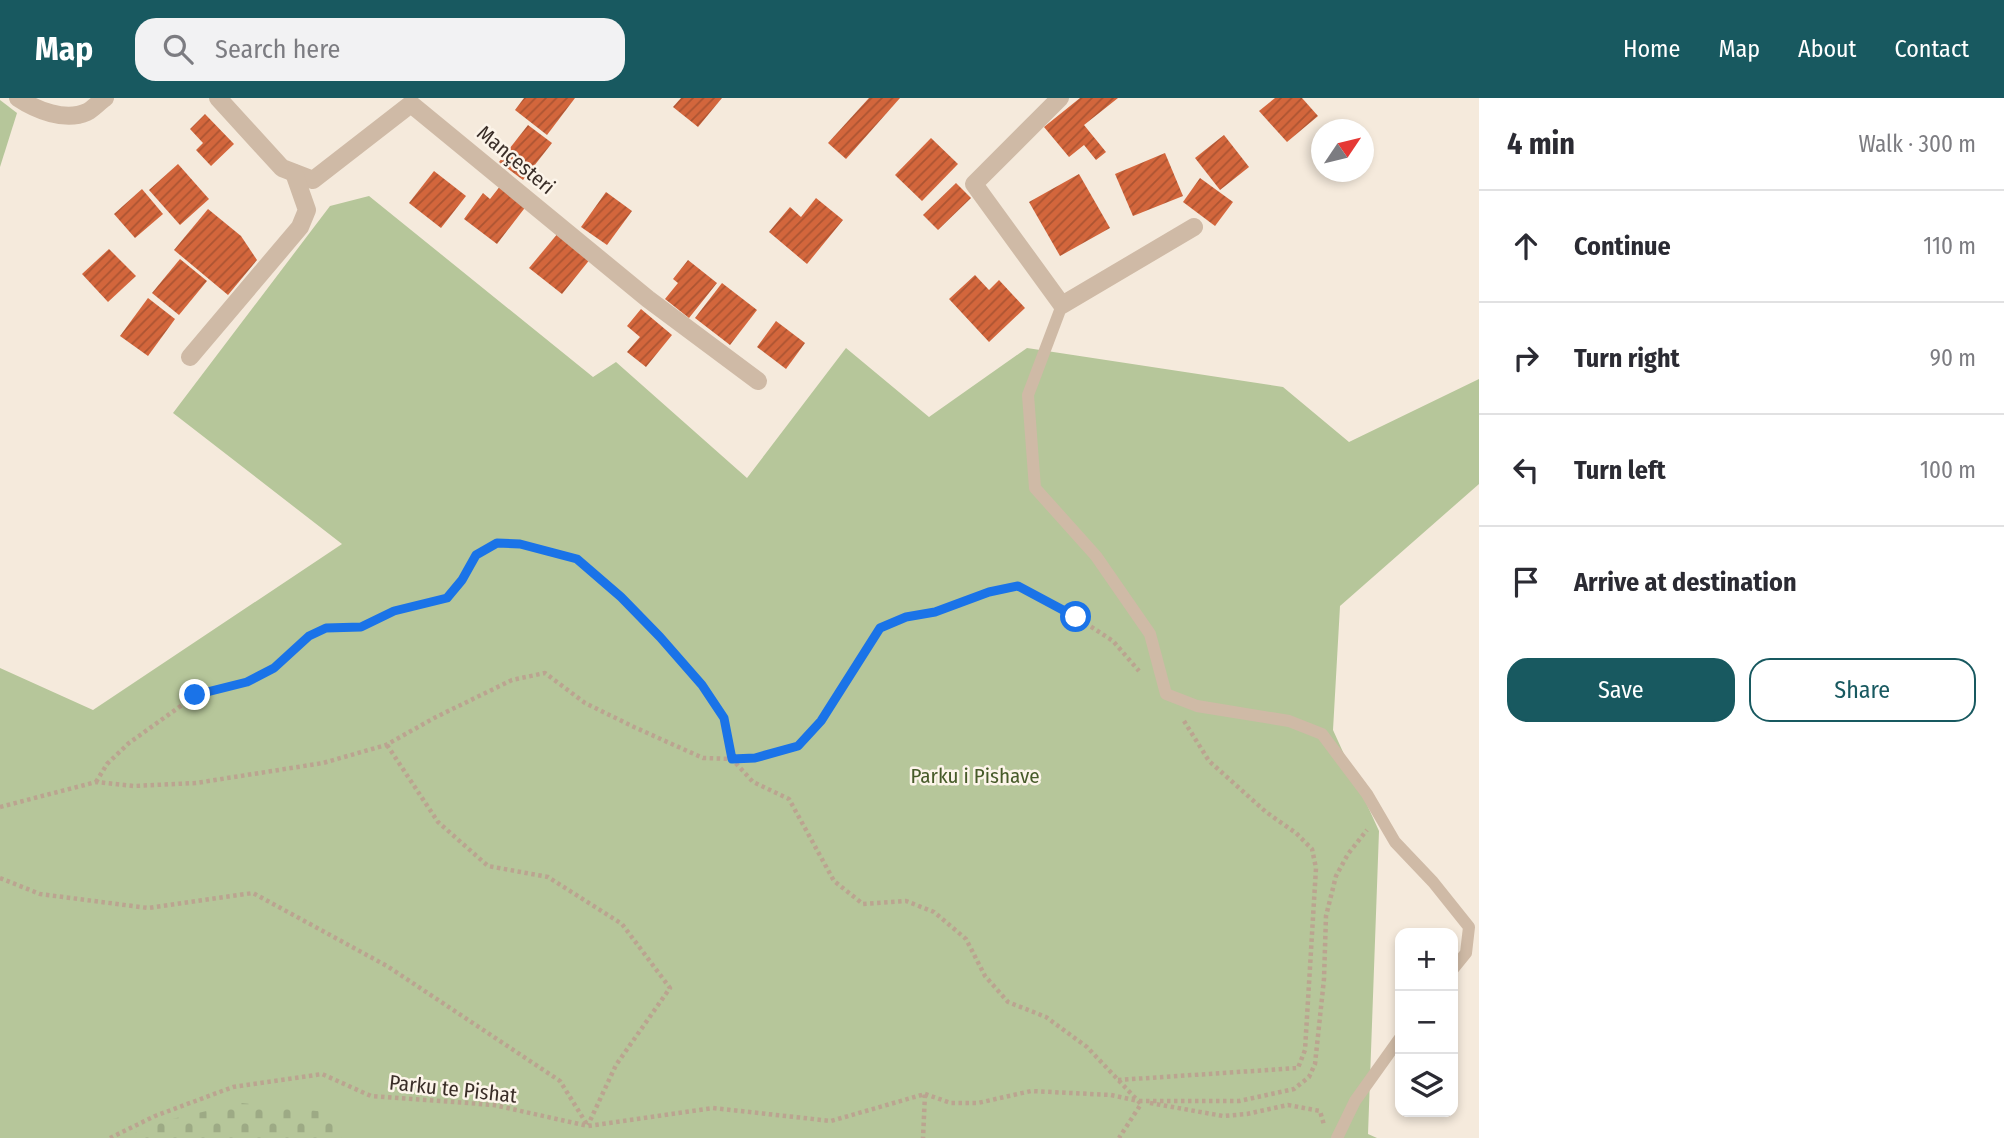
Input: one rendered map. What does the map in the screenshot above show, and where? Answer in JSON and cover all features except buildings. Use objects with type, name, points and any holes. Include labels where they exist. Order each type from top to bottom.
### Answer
[{"type":"street","points":[[18,98],[33,108],[66,116],[86,112],[105,98]]},
{"type":"street","points":[[190,357],[300,227],[307,210],[293,173],[282,168],[218,98]]},
{"type":"street","points":[[1060,98],[974,184],[1062,305],[1194,227]]},
{"type":"street","name":"Mançesteri","points":[[293,173],[313,180],[414,101],[648,299],[758,381]]},
{"type":"lane","points":[[1062,305],[1027,395],[1035,488],[1096,556],[1150,634],[1167,694],[1197,706],[1289,721],[1322,734],[1367,794],[1395,842],[1433,882],[1469,927],[1466,953],[1458,963]]},
{"type":"lane","points":[[1337,1138],[1355,1101],[1395,1045]]},
{"type":"path","points":[[96,782],[107,764],[129,743],[195,695],[247,682],[274,668],[309,636],[326,628],[361,627],[394,611],[447,598],[462,580],[476,555],[497,543],[520,544],[577,559],[621,597],[702,685],[724,718],[732,759],[753,782],[789,799],[834,881],[863,904],[906,901],[933,912],[966,939],[985,976],[1008,1002],[1046,1017],[1087,1047],[1141,1104],[1119,1138]]},
{"type":"path","points":[[0,807],[96,782],[134,786],[196,783],[323,763],[386,745],[512,680],[545,673],[585,703],[703,758],[755,758],[798,746],[821,721],[880,628],[906,617],[935,612],[989,592],[1018,586],[1076,617],[1112,641],[1151,683],[1167,694],[1209,761],[1312,849],[1316,868],[1305,1050],[1298,1068],[1118,1080]]},
{"type":"path","points":[[386,745],[438,822],[488,866],[548,877],[622,923],[670,988],[616,1065],[588,1126]]},
{"type":"path","points":[[1138,1101],[1239,1101],[1294,1089],[1309,1077],[1315,1064],[1326,916],[1336,876],[1348,854],[1379,815]]},
{"type":"path","points":[[0,878],[40,894],[148,908],[253,893],[387,967],[560,1081],[588,1126]]},
{"type":"path","name":"Parku te Pishat","points":[[110,1138],[155,1116],[233,1087],[322,1074],[371,1096],[494,1105],[588,1126],[713,1108],[831,1121],[925,1094]]},
{"type":"path","points":[[923,1138],[925,1094],[951,1103],[978,1103],[1031,1091],[1111,1095],[1223,1116],[1289,1105],[1320,1111],[1326,1129]]},
{"type":"green space","points":[[0,100],[17,113],[0,167]]},
{"type":"green space","name":"Parku i Pishave","points":[[369,196],[593,377],[616,362],[747,478],[846,348],[929,417],[1027,348],[1283,387],[1349,442],[1479,379],[1479,484],[1340,606],[1333,730],[1379,831],[1368,1134],[1377,1138],[0,1138],[0,668],[93,710],[342,544],[173,413],[330,206]]},
{"type":"green space","points":[[241,1103],[326,1112],[345,1127],[341,1138],[125,1138],[155,1123]]},
{"type":"route","points":[[195,695],[247,682],[274,668],[293,648],[326,628],[361,627],[394,611],[447,598],[462,580],[476,555],[497,543],[520,544],[577,559],[621,597],[702,685],[724,718],[732,759],[755,758],[798,746],[821,721],[880,628],[906,617],[935,612],[989,592],[1018,586],[1076,617]]}]
